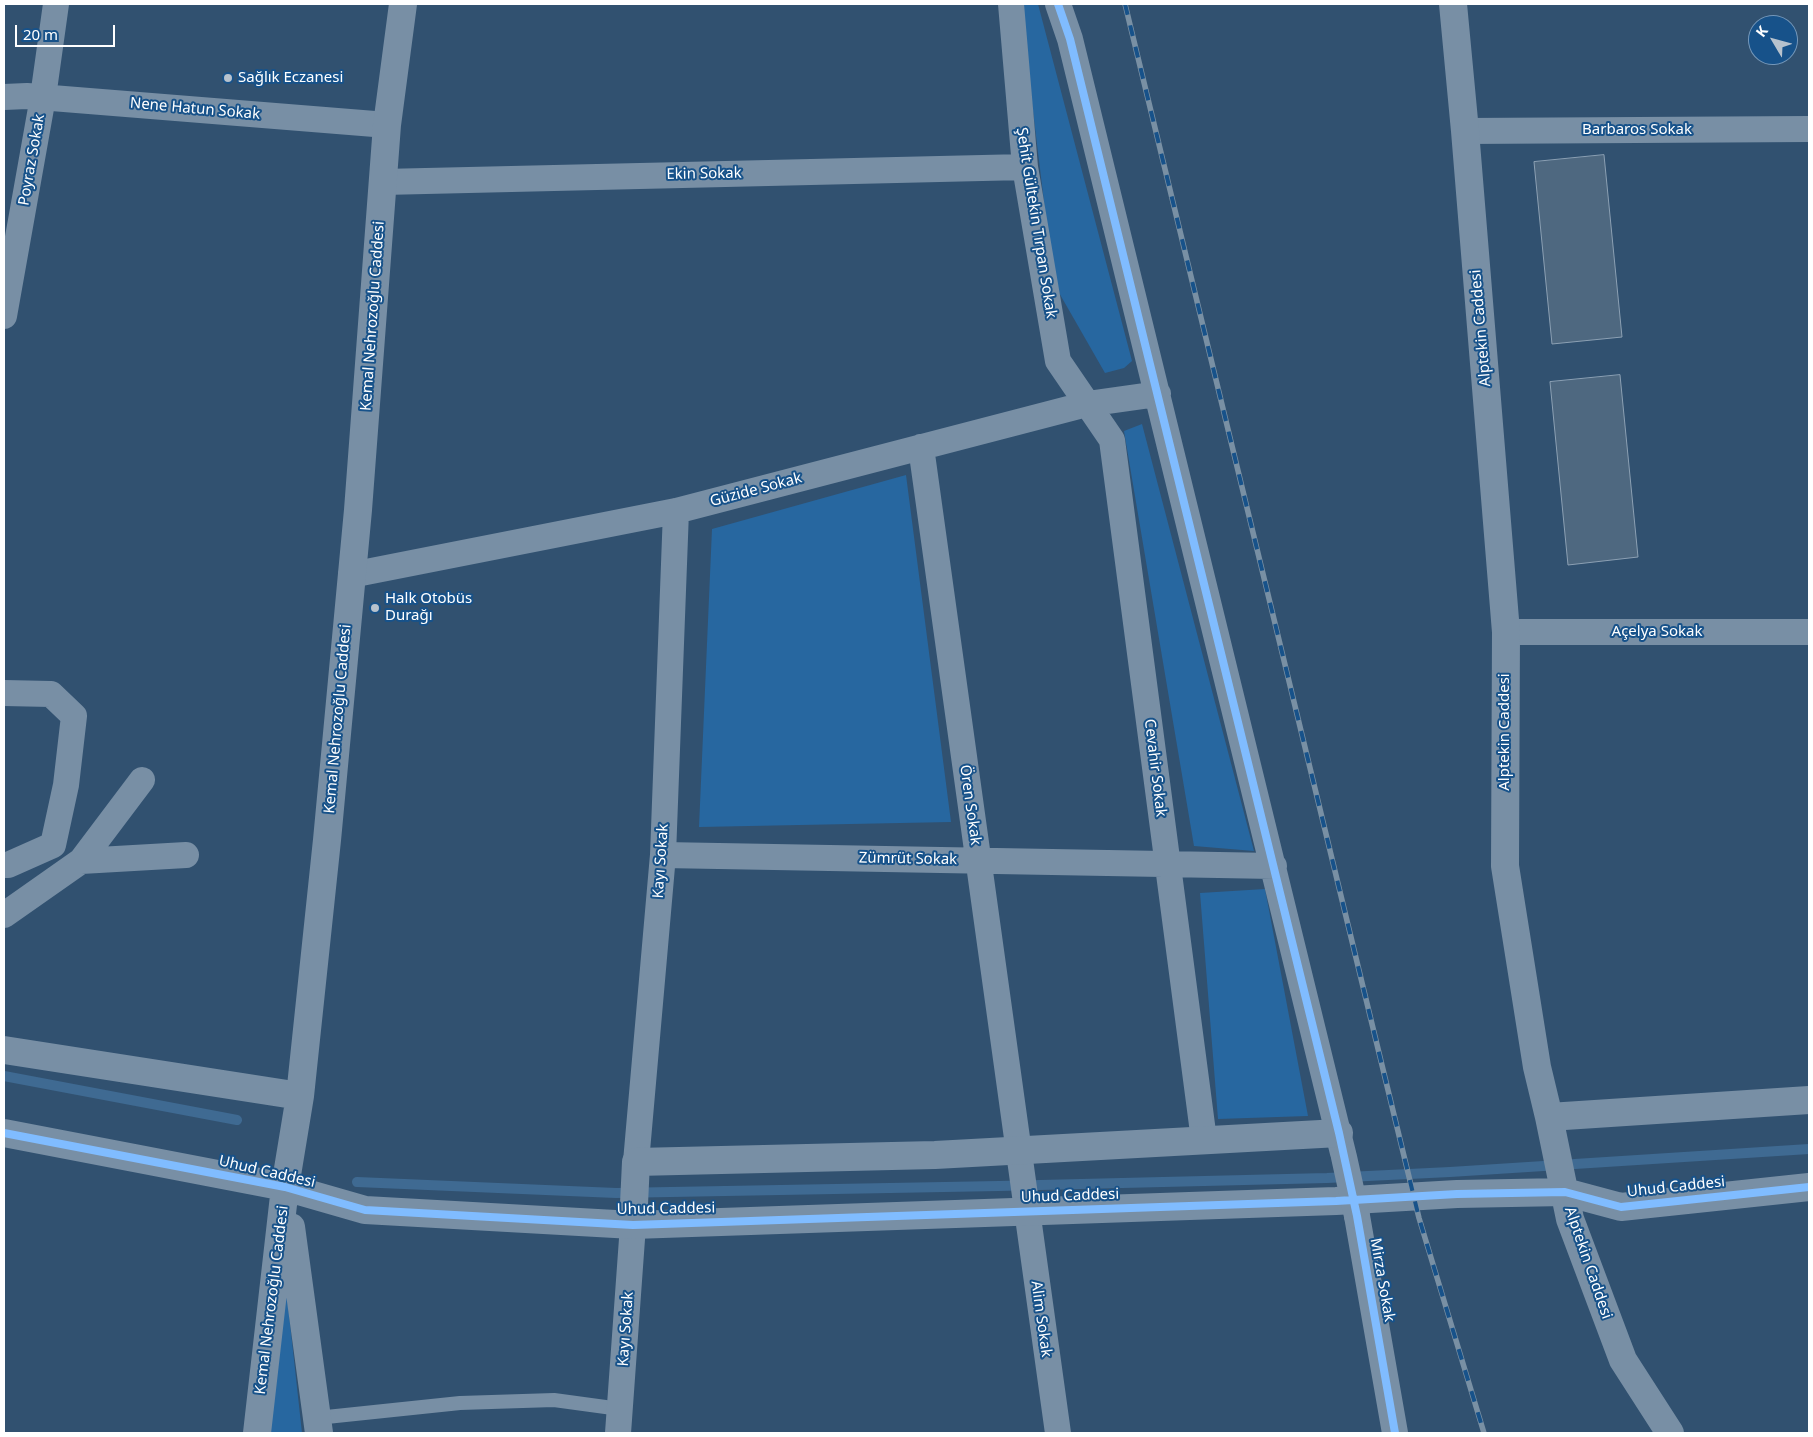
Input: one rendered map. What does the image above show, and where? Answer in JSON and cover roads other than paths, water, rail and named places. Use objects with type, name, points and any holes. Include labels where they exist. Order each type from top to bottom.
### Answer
[{"type":"street","name":"Poyraz Sokak","points":[[4,316],[43,97],[56,4]]},
{"type":"street","name":"Kemal Nehrozoğlu Caddesi","points":[[257,1433],[285,1187],[300,1096],[327,840],[351,576],[387,125],[403,4]]},
{"type":"street","name":"Şehit Gültekin Tırpan Sokak","points":[[1011,4],[1025,167],[1058,361],[1087,404]]},
{"type":"street","name":"Mirza Sokak","points":[[1058,4],[1070,39],[1342,1145],[1346,1209],[1395,1433]]},
{"type":"street","name":"Alptekin Caddesi","points":[[1453,4],[1506,632],[1505,866],[1537,1067],[1550,1117],[1570,1219],[1623,1360],[1670,1433]]},
{"type":"street","name":"Nene Hatun Sokak","points":[[4,97],[43,97],[387,125]]},
{"type":"street","name":"Barbaros Sokak","points":[[1465,131],[1809,129]]},
{"type":"street","name":"Ekin Sokak","points":[[383,182],[1025,167]]},
{"type":"street","name":"Güzide Sokak","points":[[351,576],[676,511],[1087,404],[1158,394]]},
{"type":"street","name":"Cevahir Sokak","points":[[1087,404],[1112,440],[1204,1140]]},
{"type":"street","name":"Ören Sokak","points":[[921,447],[1026,1208]]},
{"type":"street","name":"Kayı Sokak","points":[[619,1421],[634,1218],[636,1162],[663,855],[676,511]]},
{"type":"street","name":"Açelya Sokak","points":[[1506,632],[1809,632]]},
{"type":"street","points":[[4,693],[51,694],[74,716],[66,785],[53,844],[8,865],[4,865]]},
{"type":"street","points":[[4,915],[81,861],[142,780]]},
{"type":"street","points":[[81,861],[186,855]]},
{"type":"street","name":"Zümrüt Sokak","points":[[663,855],[1274,866]]},
{"type":"street","points":[[4,1050],[300,1096]]},
{"type":"street","points":[[1550,1117],[1809,1100]]},
{"type":"street","name":"Uhud Caddesi","points":[[4,1133],[285,1187],[365,1210],[634,1218],[1026,1208],[1346,1209],[1457,1194],[1564,1190],[1622,1207],[1809,1187]]},
{"type":"street","points":[[636,1162],[935,1155],[1019,1157],[1204,1140],[1342,1145]]},
{"type":"street","points":[[285,1187],[318,1426]]},
{"type":"street","name":"Alim Sokak","points":[[1026,1208],[1058,1433]]},
{"type":"lane","points":[[318,1426],[470,1403],[554,1400],[619,1421]]},
{"type":"waterway","points":[[4,1076],[237,1120]]},
{"type":"waterway","points":[[357,1182],[616,1193],[999,1186],[1327,1178],[1809,1149]]},
{"type":"railway","points":[[1125,4],[1419,1218],[1484,1433]]},
{"type":"place","name":"Sağlık Eczanesi","points":[[228,78]]},
{"type":"place","name":"Halk Otobüs Durağı","points":[[375,608]]}]
